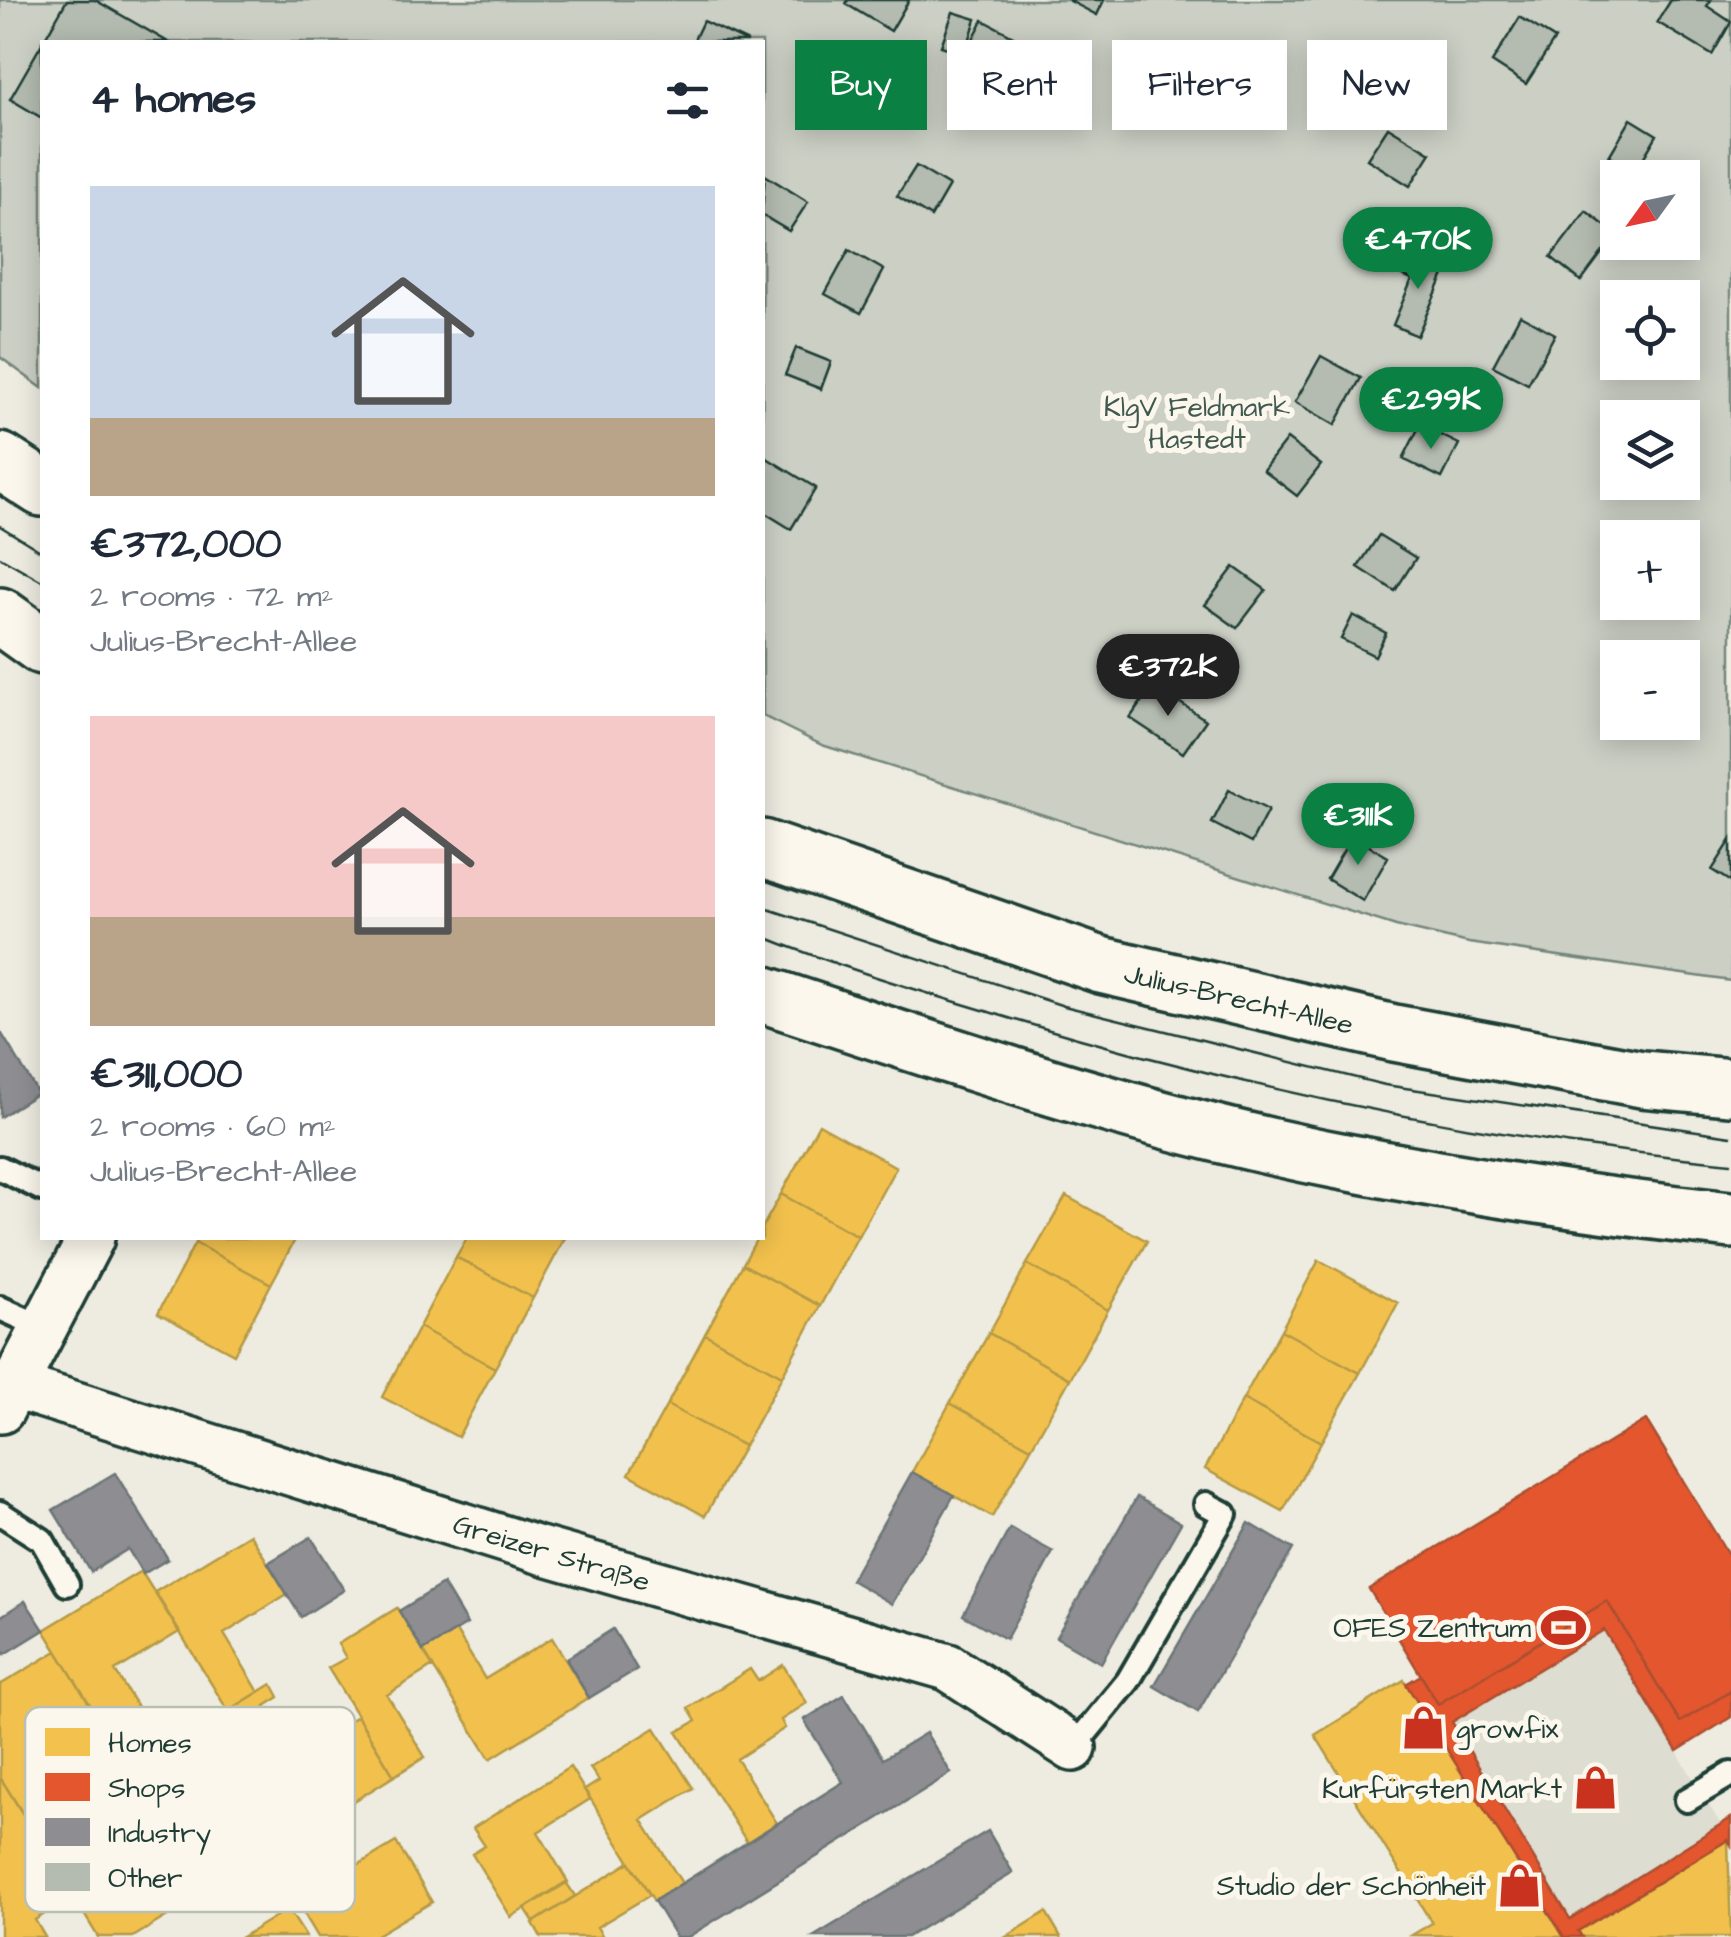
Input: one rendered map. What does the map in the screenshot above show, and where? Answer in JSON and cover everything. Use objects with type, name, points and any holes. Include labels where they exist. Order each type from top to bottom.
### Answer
[{"type":"main road","points":[[0,461],[40,487]]},
{"type":"main road","points":[[0,616],[40,645]]},
{"type":"main road","name":"Julius-Brecht-Allee","points":[[765,849],[1100,966],[1394,1033],[1642,1079],[1731,1087]]},
{"type":"main road","points":[[765,995],[1052,1088],[1286,1149],[1610,1207],[1731,1220]]},
{"type":"street","points":[[7,1399],[90,1240]]},
{"type":"street","name":"Greizer Straße","points":[[7,1399],[948,1667],[1073,1748]]},
{"type":"lane","points":[[0,1168],[40,1189]]},
{"type":"lane","points":[[0,1308],[45,1328]]},
{"type":"lane","points":[[1073,1748],[1128,1682],[1225,1514],[1206,1504]]},
{"type":"lane","points":[[0,1513],[42,1540],[67,1584]]},
{"type":"lane","points":[[1688,1800],[1731,1774]]},
{"type":"shaded area","name":"Kurfürsten Markt","points":[[1604,1630],[1721,1825],[1570,1919],[1452,1722]]},
{"type":"green space","name":"KlgV Feldmark Hastedt","points":[[0,0],[1731,0],[1731,981],[1469,943],[1396,926],[822,745],[765,717],[765,40],[40,40],[40,387],[0,357]]},
{"type":"building: Homes","points":[[819,1124],[896,1167],[858,1236],[781,1194]]},
{"type":"building: Homes","points":[[781,1194],[858,1236],[820,1306],[743,1264],[756,1240],[765,1240],[765,1223]]},
{"type":"building: Homes","points":[[1066,1196],[1147,1241],[1108,1310],[1027,1264]]},
{"type":"building: Homes","points":[[197,1240],[295,1240],[271,1284],[195,1243]]},
{"type":"building: Homes","points":[[466,1240],[564,1240],[533,1298],[456,1257]]},
{"type":"building: Homes","points":[[195,1243],[271,1284],[234,1354],[158,1313]]},
{"type":"building: Homes","points":[[456,1257],[533,1298],[495,1368],[419,1327]]},
{"type":"building: Homes","points":[[1319,1260],[1398,1303],[1360,1373],[1281,1330]]},
{"type":"building: Homes","points":[[743,1264],[820,1306],[782,1376],[705,1334]]},
{"type":"building: Homes","points":[[1027,1264],[1108,1310],[1070,1379],[989,1333]]},
{"type":"building: Homes","points":[[419,1327],[495,1368],[458,1437],[382,1397]]},
{"type":"building: Homes","points":[[1281,1330],[1360,1373],[1321,1442],[1243,1399]]},
{"type":"building: Homes","points":[[989,1333],[1070,1379],[1031,1448],[950,1403]]},
{"type":"building: Homes","points":[[705,1334],[782,1376],[744,1446],[667,1405]]},
{"type":"building: Homes","points":[[1243,1399],[1321,1442],[1283,1511],[1205,1469]]},
{"type":"building: Homes","points":[[950,1403],[1031,1448],[992,1517],[912,1472]]},
{"type":"building: Homes","points":[[667,1405],[744,1446],[705,1516],[629,1474]]},
{"type":"building: Homes","points":[[250,1534],[287,1594],[224,1634],[259,1692],[235,1707],[226,1707],[155,1592]]},
{"type":"building: Homes","points":[[141,1571],[179,1632],[115,1671],[137,1707],[91,1707],[44,1630]]},
{"type":"building: Homes","points":[[397,1608],[433,1666],[387,1695],[425,1757],[394,1776],[328,1668],[346,1658],[338,1644]]},
{"type":"building: Homes","points":[[456,1631],[485,1679],[552,1638],[589,1698],[490,1759],[423,1651]]},
{"type":"building: Homes","points":[[57,1651],[92,1707],[25,1707],[25,1817],[0,1777],[0,1685]]},
{"type":"building: Homes","points":[[783,1665],[807,1703],[781,1720],[785,1728],[737,1759],[777,1823],[747,1842],[677,1732],[696,1721],[688,1708],[750,1669],[758,1681]]},
{"type":"building: Homes","points":[[1404,1680],[1564,1937],[1412,1935],[1432,1923],[1315,1735]]},
{"type":"building: Homes","points":[[272,1684],[279,1697],[266,1707],[235,1707]]},
{"type":"building: Homes","points":[[357,1716],[394,1776],[355,1800],[355,1717]]},
{"type":"building: Homes","points":[[655,1728],[693,1788],[642,1820],[682,1883],[654,1901],[585,1790],[599,1781],[590,1768]]},
{"type":"building: Homes","points":[[570,1767],[590,1799],[538,1832],[568,1882],[511,1917],[472,1854],[485,1846],[473,1828]]},
{"type":"building: Homes","points":[[0,1777],[25,1818],[25,1912],[48,1912],[35,1920],[45,1937],[0,1937]]},
{"type":"building: Homes","points":[[1728,1840],[1731,1937],[1582,1937],[1578,1931]]},
{"type":"building: Homes","points":[[396,1842],[432,1902],[373,1937],[318,1937],[303,1912],[355,1912],[355,1867]]},
{"type":"building: Homes","points":[[630,1862],[650,1895],[597,1927],[603,1937],[541,1937],[533,1923]]},
{"type":"building: Homes","points":[[566,1882],[575,1896],[534,1922],[525,1908]]},
{"type":"building: Homes","points":[[83,1912],[174,1912],[133,1937],[98,1937]]},
{"type":"building: Homes","points":[[283,1912],[290,1912],[306,1937],[242,1937]]},
{"type":"building: Homes","points":[[1046,1912],[1061,1937],[1006,1937]]},
{"type":"building: Shops","points":[[1646,1420],[1731,1559],[1731,1691],[1680,1722],[1607,1601],[1438,1704],[1369,1589]]},
{"type":"building: Shops","points":[[1607,1601],[1680,1722],[1731,1691],[1731,1717],[1677,1751],[1604,1630],[1452,1722],[1570,1919],[1731,1818],[1731,1845],[1728,1840],[1578,1931],[1582,1937],[1564,1937],[1406,1684],[1421,1675],[1438,1704]]},
{"type":"building: Industry","points":[[0,1031],[38,1093],[0,1117]]},
{"type":"building: Industry","points":[[912,1472],[954,1495],[892,1604],[851,1580]]},
{"type":"building: Industry","points":[[115,1473],[168,1559],[143,1574],[128,1549],[91,1572],[53,1510]]},
{"type":"building: Industry","points":[[1137,1497],[1181,1523],[1101,1663],[1056,1637]]},
{"type":"building: Industry","points":[[1249,1523],[1293,1549],[1198,1712],[1154,1686]]},
{"type":"building: Industry","points":[[1010,1528],[1053,1552],[1006,1639],[963,1615]]},
{"type":"building: Industry","points":[[311,1537],[344,1590],[301,1617],[268,1563]]},
{"type":"building: Industry","points":[[443,1584],[467,1624],[423,1651],[399,1611]]},
{"type":"building: Industry","points":[[25,1601],[44,1630],[5,1654],[0,1647],[0,1617]]},
{"type":"building: Industry","points":[[613,1629],[637,1669],[589,1698],[566,1659]]},
{"type":"building: Industry","points":[[844,1695],[883,1759],[926,1733],[951,1773],[688,1937],[676,1937],[654,1901],[843,1782],[804,1720]]},
{"type":"building: Industry","points":[[988,1831],[1013,1873],[907,1937],[813,1937]]},
{"type":"building: Other","points":[[67,0],[95,0],[165,40],[44,40]]},
{"type":"building: Other","points":[[848,0],[909,0],[891,31],[846,4]]},
{"type":"building: Other","points":[[1068,0],[1104,0],[1097,15]]},
{"type":"building: Other","points":[[1671,0],[1711,0],[1707,6],[1731,22],[1712,55],[1657,22]]},
{"type":"building: Other","points":[[953,12],[976,19],[969,40],[947,40],[947,48],[941,46]]},
{"type":"building: Other","points":[[1520,17],[1555,39],[1526,84],[1492,62]]},
{"type":"building: Other","points":[[983,20],[1021,40],[972,40]]},
{"type":"building: Other","points":[[703,21],[744,40],[694,40]]},
{"type":"building: Other","points":[[40,46],[40,117],[10,99]]},
{"type":"building: Other","points":[[1631,119],[1657,135],[1642,160],[1616,160],[1609,156]]},
{"type":"building: Other","points":[[1386,130],[1393,130],[1431,153],[1410,186],[1367,159]]},
{"type":"building: Other","points":[[916,166],[949,186],[931,217],[897,196]]},
{"type":"building: Other","points":[[765,175],[808,202],[789,231],[765,217]]},
{"type":"building: Other","points":[[1586,211],[1600,222],[1600,255],[1581,281],[1551,257]]},
{"type":"building: Other","points":[[849,250],[884,270],[861,313],[825,294]]},
{"type":"building: Other","points":[[1408,252],[1446,270],[1417,336],[1393,325],[1412,279],[1398,273]]},
{"type":"building: Other","points":[[1520,315],[1555,334],[1528,384],[1493,366]]},
{"type":"building: Other","points":[[796,348],[831,362],[821,389],[785,375]]},
{"type":"building: Other","points":[[1321,356],[1361,378],[1335,425],[1295,402]]},
{"type":"building: Other","points":[[1420,425],[1459,444],[1442,478],[1403,459]]},
{"type":"building: Other","points":[[1287,439],[1321,465],[1297,496],[1263,470]]},
{"type":"building: Other","points":[[765,457],[816,488],[791,529],[765,513]]},
{"type":"building: Other","points":[[1379,535],[1416,558],[1395,591],[1358,567]]},
{"type":"building: Other","points":[[1234,567],[1266,590],[1237,628],[1205,605]]},
{"type":"building: Other","points":[[1353,615],[1386,633],[1375,656],[1341,639]]},
{"type":"building: Other","points":[[1153,685],[1206,720],[1183,753],[1130,718]]},
{"type":"building: Other","points":[[1229,790],[1268,810],[1251,843],[1212,823]]},
{"type":"building: Other","points":[[1352,836],[1388,857],[1363,901],[1327,879]]},
{"type":"building: Other","points":[[1731,840],[1731,882],[1712,870]]},
{"type":"tram line","points":[[0,526],[40,551]]},
{"type":"tram line","points":[[0,557],[40,580]]},
{"type":"tram line","points":[[765,908],[1064,1006],[1385,1085],[1731,1136]]},
{"type":"tram line","points":[[765,937],[999,1015],[1270,1088],[1545,1140],[1731,1163]]},
{"type":"place","name":"OFES Zentrum","points":[[1564,1627]]},
{"type":"place","name":"growfix","points":[[1423,1728]]},
{"type":"place","name":"Kurfürsten Markt","points":[[1595,1788]]},
{"type":"place","name":"Studio der Schönheit","points":[[1519,1885]]}]
